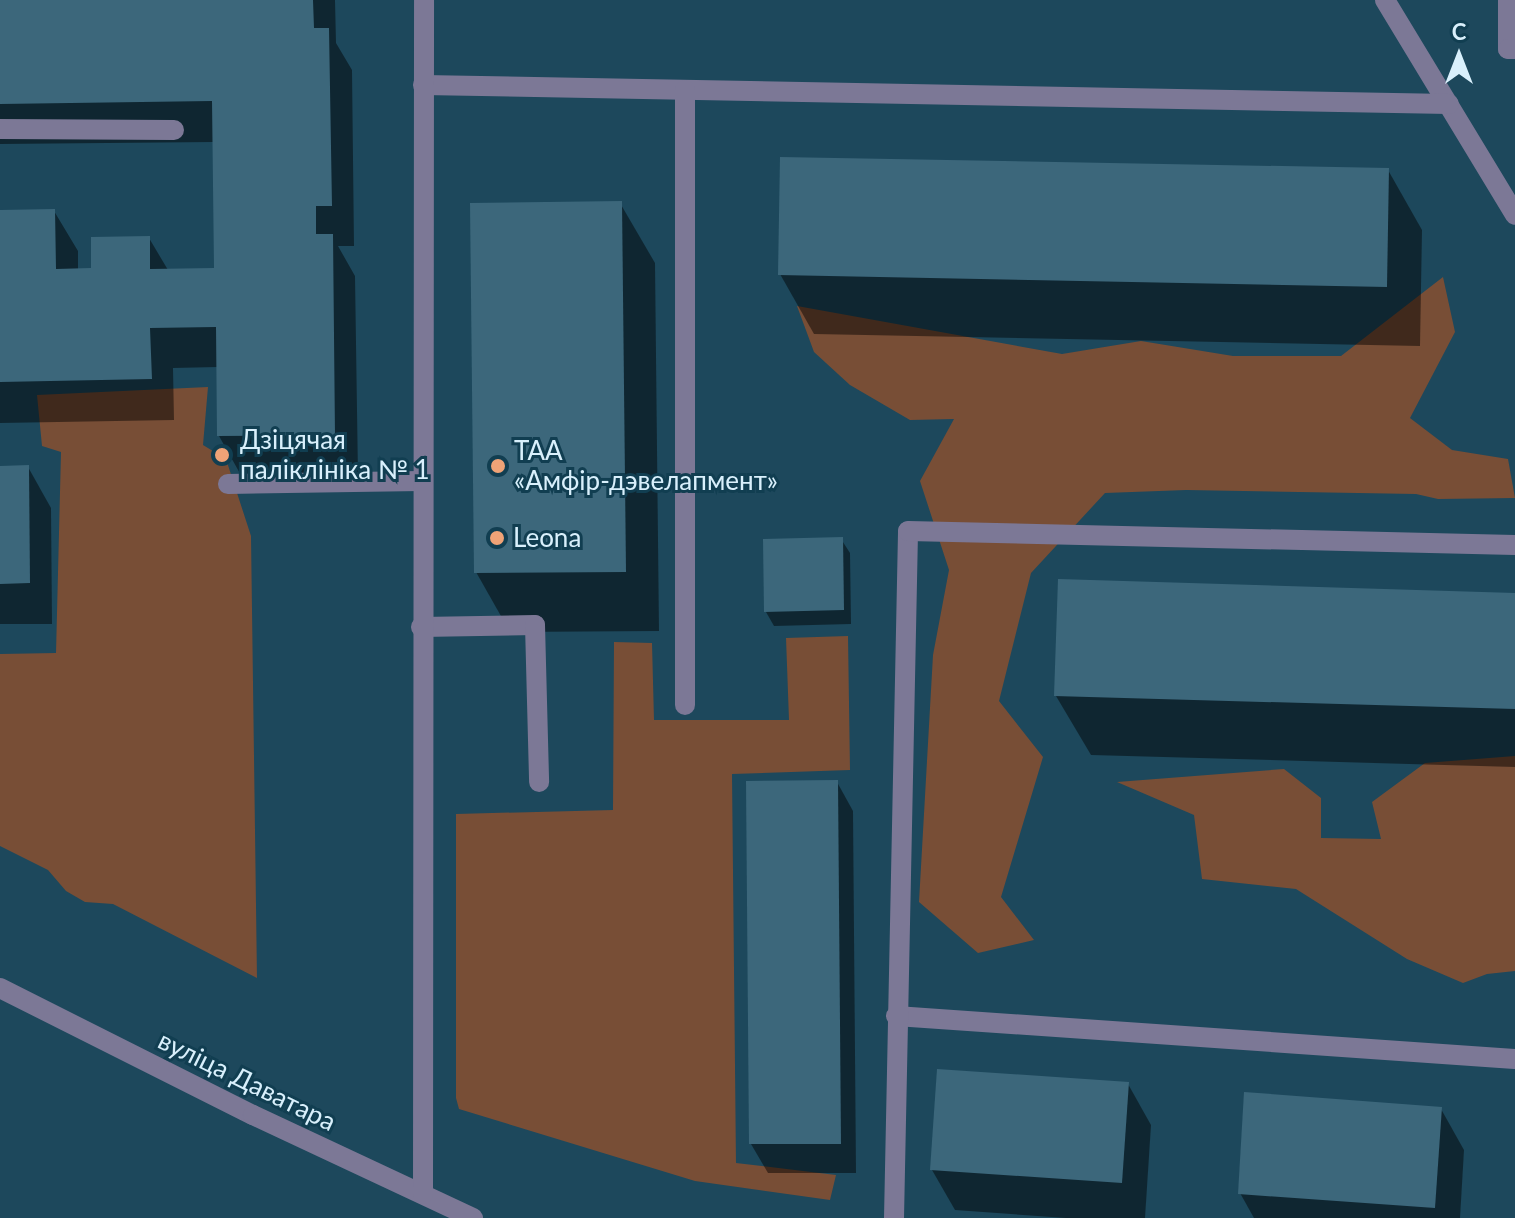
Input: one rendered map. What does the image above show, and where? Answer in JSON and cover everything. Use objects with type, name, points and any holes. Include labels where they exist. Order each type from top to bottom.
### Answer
[{"type":"street","points":[[423,1194],[421,481],[424,0]]},
{"type":"street","points":[[1385,0],[1515,215]]},
{"type":"street","points":[[1508,0],[1508,49],[1515,49]]},
{"type":"street","points":[[423,85],[1449,104]]},
{"type":"street","points":[[685,90],[685,705]]},
{"type":"street","points":[[0,129],[174,130]]},
{"type":"street","points":[[228,484],[421,481]]},
{"type":"street","points":[[894,1218],[908,531],[1515,545]]},
{"type":"street","points":[[421,627],[535,625],[539,782]]},
{"type":"street","name":"вуліца Даватара","points":[[0,988],[253,1115],[473,1218]]},
{"type":"street","points":[[896,1016],[1515,1059]]},
{"type":"shaded area","points":[[1443,277],[1455,332],[1410,418],[1452,450],[1508,459],[1515,498],[1438,499],[1416,494],[1186,490],[1105,493],[1031,573],[999,701],[1043,757],[1001,897],[1034,940],[978,953],[919,902],[933,655],[949,570],[920,481],[954,419],[910,420],[850,385],[814,352],[797,306],[1062,354],[1141,341],[1233,356],[1341,356]]},
{"type":"shaded area","points":[[208,387],[203,445],[226,459],[251,536],[257,978],[113,904],[85,902],[66,891],[48,870],[0,846],[0,654],[56,653],[61,452],[42,446],[37,395]]},
{"type":"shaded area","points":[[848,636],[850,770],[732,774],[736,1163],[836,1175],[830,1200],[695,1181],[459,1109],[456,1098],[456,814],[613,810],[614,642],[652,643],[654,720],[789,720],[786,638]]},
{"type":"shaded area","points":[[1515,756],[1515,971],[1487,974],[1463,983],[1407,959],[1296,889],[1202,879],[1194,815],[1117,782],[1284,769],[1321,798],[1321,838],[1381,839],[1372,802],[1425,763]]},
{"type":"building","points":[[0,0],[313,0],[314,28],[329,28],[332,206],[316,206],[316,234],[333,234],[335,435],[217,436],[216,327],[150,328],[152,379],[0,382],[0,210],[55,209],[56,269],[91,268],[91,237],[150,236],[150,269],[214,268],[212,101],[0,104]]},
{"type":"building","points":[[780,157],[1389,168],[1387,287],[778,275]]},
{"type":"building","points":[[622,201],[626,572],[474,573],[470,203]]},
{"type":"building","points":[[29,465],[30,583],[0,584],[0,466]]},
{"type":"building","points":[[843,537],[844,610],[764,612],[763,539]]},
{"type":"building","points":[[1058,579],[1515,593],[1515,709],[1054,696]]},
{"type":"building","points":[[838,780],[841,1144],[749,1144],[746,781]]},
{"type":"building","points":[[937,1069],[1129,1082],[1122,1183],[930,1170]]},
{"type":"building","points":[[1244,1092],[1442,1107],[1435,1208],[1238,1194]]},
{"type":"place","name":"Дзіцячая паліклініка № 1","points":[[222,455]]},
{"type":"place","name":"ТАА «Амфір-дэвелапмент»","points":[[498,466]]},
{"type":"place","name":"Leona","points":[[497,538]]}]
